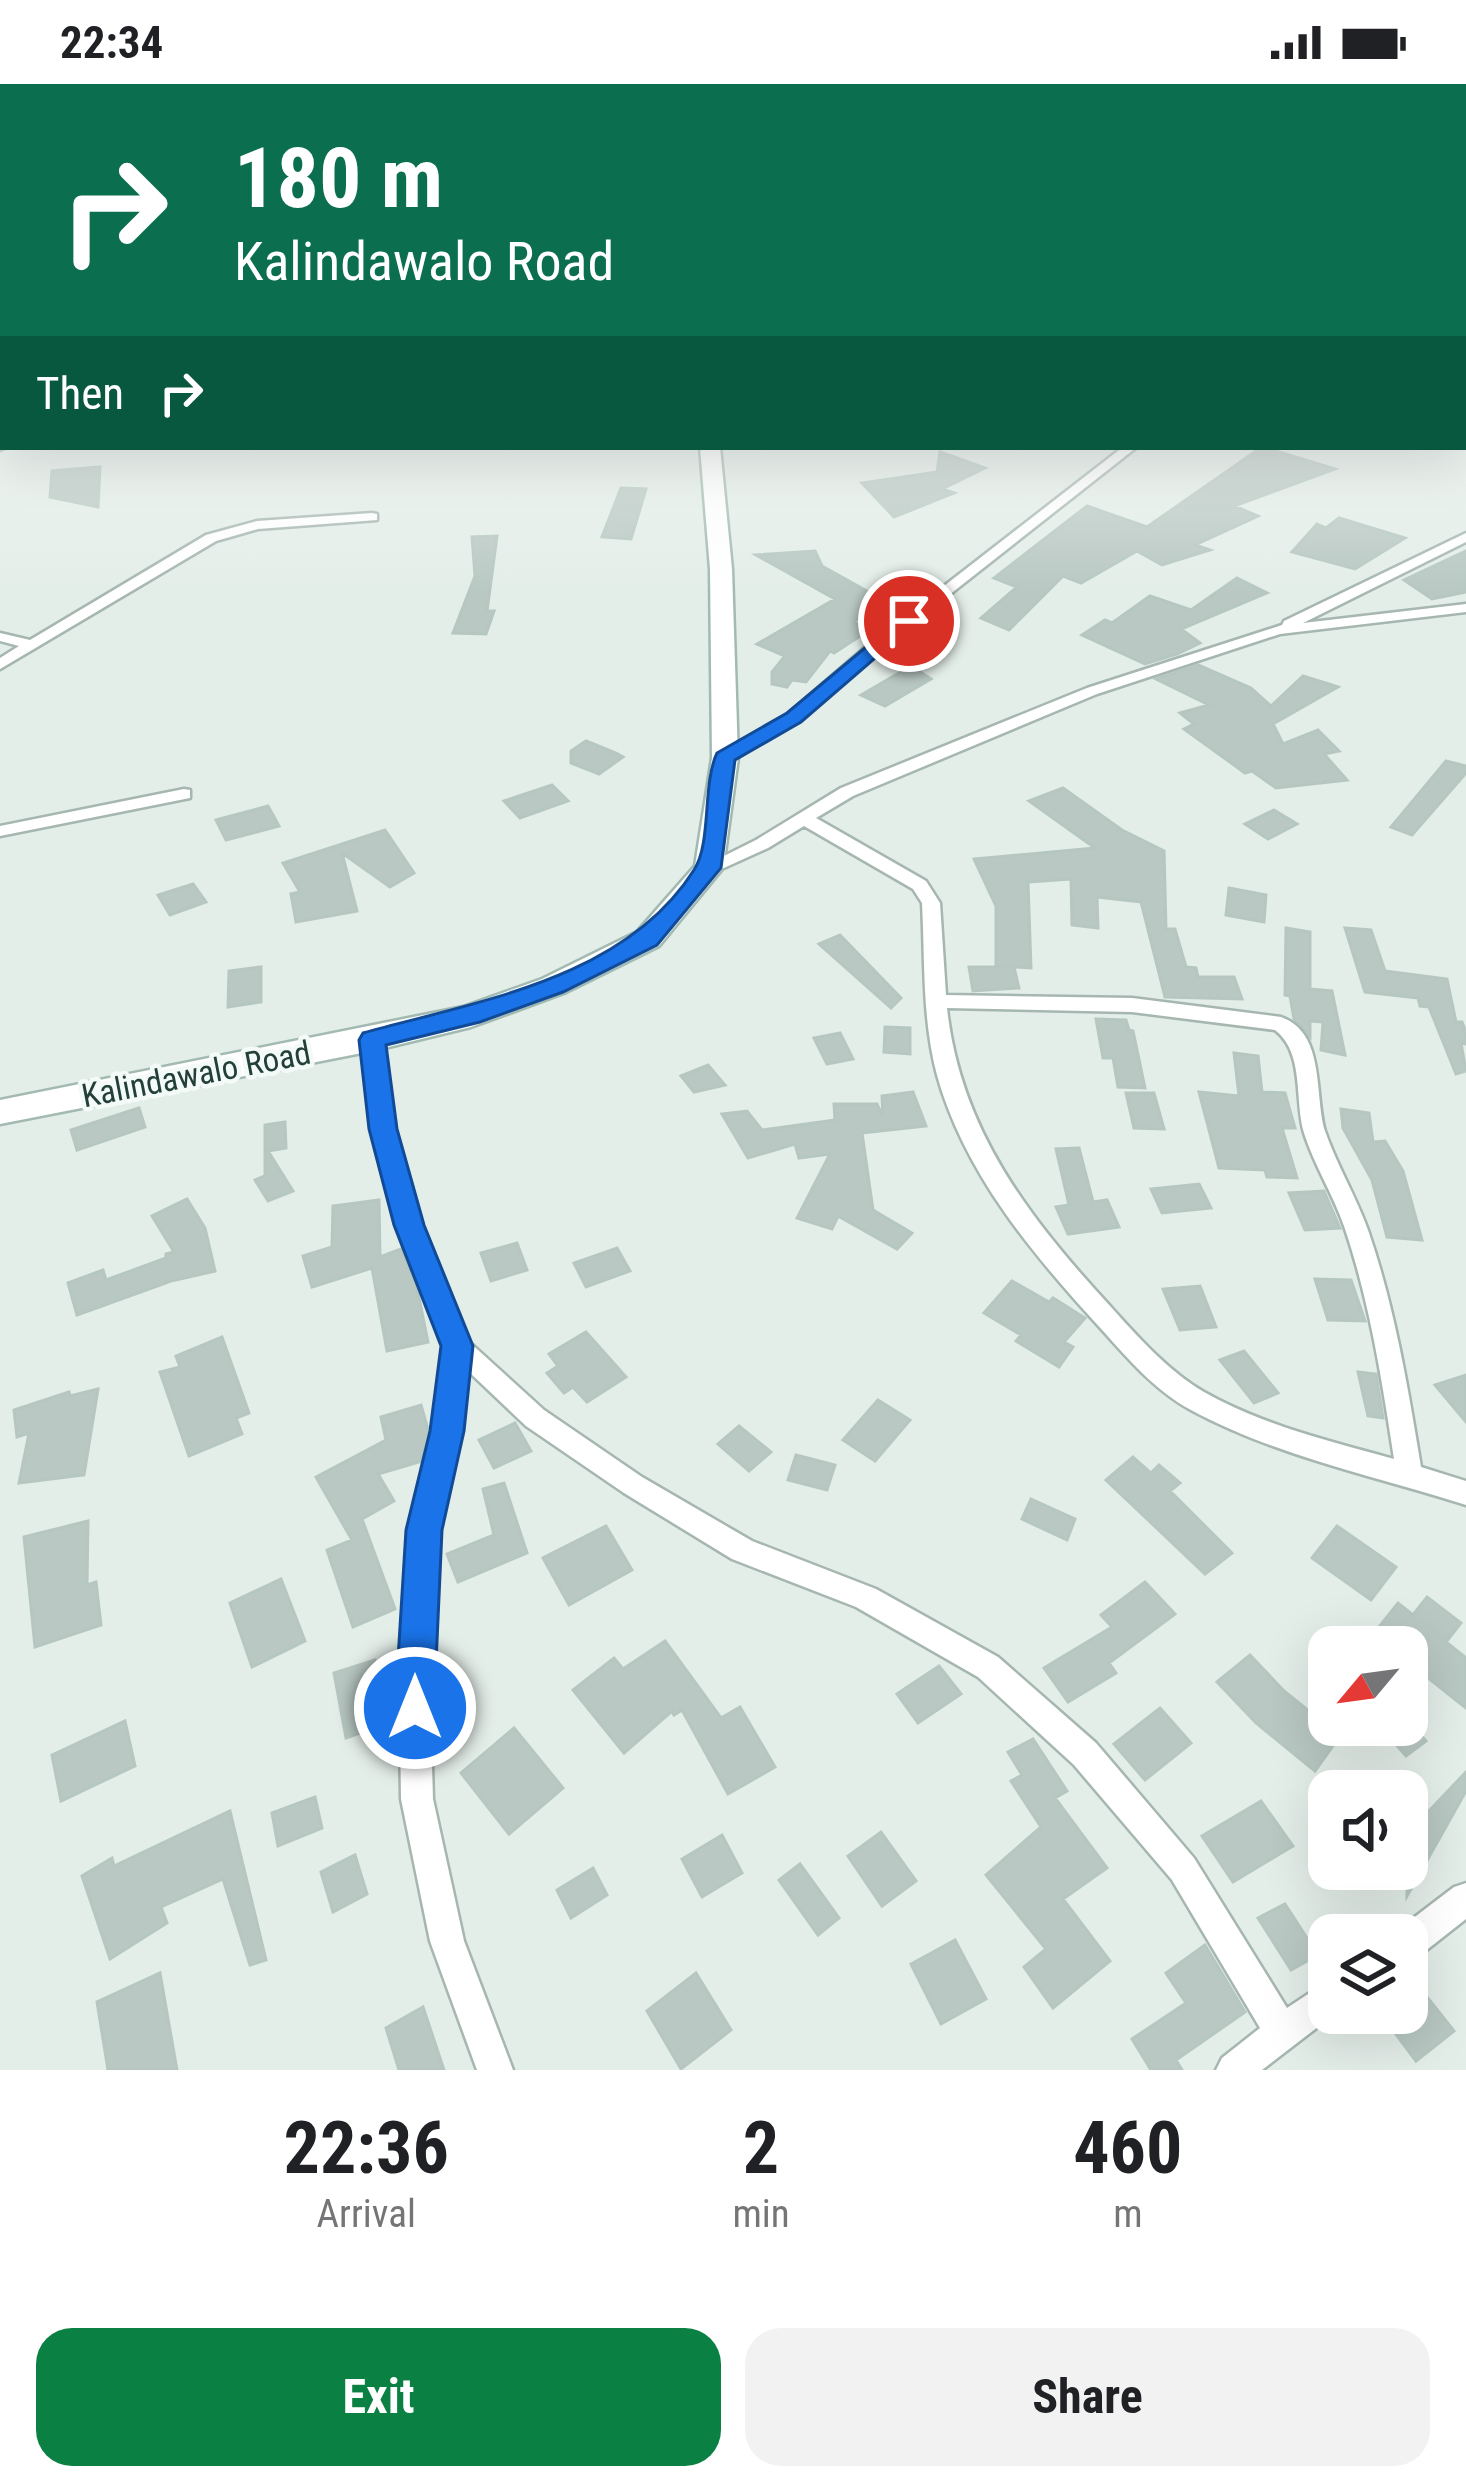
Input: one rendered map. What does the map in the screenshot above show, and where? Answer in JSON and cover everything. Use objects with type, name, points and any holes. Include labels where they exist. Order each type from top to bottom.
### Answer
[{"type":"street","points":[[709,868],[724,758],[721,568],[710,450]]},
{"type":"street","points":[[724,758],[794,718],[1117,450]]},
{"type":"street","points":[[0,664],[211,538],[257,525],[372,517]]},
{"type":"street","points":[[709,868],[890,772],[1072,699],[1278,630],[1466,537]]},
{"type":"street","points":[[1278,630],[1466,608]]},
{"type":"street","points":[[0,637],[32,645]]},
{"type":"street","points":[[0,831],[184,794]]},
{"type":"street","points":[[806,820],[920,884],[931,903],[939,1033],[974,1145],[1033,1237],[1134,1348],[1195,1400],[1265,1432],[1466,1493]]},
{"type":"street","name":"Kalindawalo Road","points":[[0,1112],[372,1040],[471,1016],[605,962],[648,939],[709,868]]},
{"type":"street","points":[[939,1001],[1132,1005],[1280,1024],[1294,1030],[1300,1039],[1305,1095],[1315,1132],[1355,1225],[1388,1333],[1409,1474]]},
{"type":"street","points":[[372,1040],[383,1129],[409,1225],[457,1346],[536,1418],[633,1485],[742,1550],[866,1598],[988,1667],[1085,1754],[1183,1870],[1281,2030]]},
{"type":"street","points":[[457,1346],[447,1431],[424,1530],[414,1663],[417,1799],[447,1941],[495,2070]]},
{"type":"street","points":[[1428,1928],[1466,1899]]},
{"type":"street","points":[[1234,2070],[1308,2011]]},
{"type":"building","points":[[1258,450],[1335,469],[1234,506],[1258,516],[1195,545],[1210,550],[1162,565],[1137,551],[1081,583],[1063,576],[1009,630],[981,618],[1017,587],[994,578],[1087,506],[1147,527]]},
{"type":"building","points":[[940,452],[985,468],[942,489],[954,493],[894,517],[862,483],[937,472]]},
{"type":"building","points":[[100,467],[98,507],[50,497],[52,471]]},
{"type":"building","points":[[621,488],[646,489],[631,539],[602,537]]},
{"type":"building","points":[[1339,518],[1405,538],[1355,569],[1292,552],[1317,524],[1326,528]]},
{"type":"building","points":[[497,536],[487,611],[494,611],[486,634],[453,633],[475,576],[472,537]]},
{"type":"building","points":[[815,551],[822,566],[892,605],[851,622],[871,629],[834,653],[830,651],[806,682],[792,680],[787,687],[772,684],[772,672],[785,656],[757,644],[835,599],[756,555]]},
{"type":"building","points":[[1466,551],[1466,592],[1432,599],[1404,580]]},
{"type":"building","points":[[1237,578],[1267,593],[1181,629],[1200,643],[1177,654],[1145,664],[1082,635],[1105,620],[1112,623],[1150,596],[1191,610]]},
{"type":"building","points":[[1198,665],[1251,688],[1271,706],[1303,676],[1338,687],[1273,724],[1283,744],[1318,730],[1339,751],[1324,754],[1347,780],[1276,788],[1252,771],[1245,773],[1184,729],[1194,724],[1180,713],[1209,705],[1156,679]]},
{"type":"building","points":[[911,666],[931,679],[885,706],[861,695]]},
{"type":"building","points":[[586,741],[623,757],[599,774],[571,763],[571,751]]},
{"type":"building","points":[[1446,761],[1466,766],[1466,773],[1412,835],[1391,827]]},
{"type":"building","points":[[552,785],[568,801],[520,818],[504,801]]},
{"type":"building","points":[[1063,788],[1122,830],[1164,851],[1166,929],[1175,929],[1186,967],[1196,968],[1198,977],[1234,977],[1242,999],[1165,997],[1141,902],[1097,897],[1098,928],[1072,925],[1071,879],[1028,882],[1031,968],[1014,967],[1019,988],[973,991],[969,967],[1012,967],[996,966],[996,906],[974,859],[1095,848],[1029,801]]},
{"type":"building","points":[[268,806],[279,826],[226,840],[216,820]]},
{"type":"building","points":[[1274,810],[1297,824],[1268,839],[1245,824]]},
{"type":"building","points":[[385,830],[414,873],[390,887],[342,853],[357,911],[296,922],[291,894],[300,892],[283,863]]},
{"type":"building","points":[[193,884],[206,902],[170,915],[158,895]]},
{"type":"building","points":[[1229,888],[1266,895],[1264,922],[1226,915]]},
{"type":"building","points":[[1286,928],[1310,932],[1310,989],[1332,991],[1345,1055],[1321,1050],[1323,1022],[1310,1021],[1310,1037],[1294,1019],[1290,996],[1285,995]]},
{"type":"building","points":[[1345,928],[1371,930],[1385,971],[1447,979],[1456,1022],[1462,1022],[1466,1032],[1466,1044],[1461,1043],[1466,1071],[1456,1074],[1429,1007],[1420,1006],[1418,998],[1365,992]]},
{"type":"building","points":[[840,935],[901,998],[891,1008],[819,944]]},
{"type":"building","points":[[261,967],[261,1002],[228,1007],[229,971]]},
{"type":"building","points":[[1096,1019],[1126,1020],[1133,1031],[1145,1088],[1118,1087],[1113,1058],[1103,1058]]},
{"type":"building","points":[[885,1027],[910,1028],[910,1054],[884,1052]]},
{"type":"building","points":[[840,1033],[853,1059],[827,1064],[814,1038]]},
{"type":"building","points":[[1234,1053],[1258,1056],[1262,1092],[1285,1093],[1295,1128],[1282,1128],[1297,1178],[1267,1177],[1265,1170],[1219,1168],[1199,1092],[1239,1096]]},
{"type":"building","points":[[708,1065],[725,1085],[694,1092],[681,1076]]},
{"type":"building","points":[[913,1092],[926,1126],[862,1133],[873,1210],[912,1233],[897,1249],[838,1216],[832,1229],[797,1218],[830,1154],[799,1158],[795,1144],[748,1158],[722,1114],[747,1111],[762,1130],[835,1120],[834,1104],[877,1104],[883,1117],[882,1096]]},
{"type":"building","points":[[1126,1093],[1154,1093],[1164,1129],[1134,1128]]},
{"type":"building","points":[[139,1108],[145,1127],[77,1150],[71,1130]]},
{"type":"building","points":[[1341,1109],[1369,1113],[1373,1142],[1385,1141],[1403,1171],[1422,1240],[1387,1237],[1372,1180],[1343,1128]]},
{"type":"building","points":[[285,1122],[286,1148],[268,1151],[293,1191],[268,1201],[255,1180],[265,1176],[265,1125]]},
{"type":"building","points":[[1079,1148],[1093,1202],[1107,1200],[1119,1227],[1068,1234],[1056,1207],[1069,1205],[1056,1149]]},
{"type":"building","points":[[1199,1184],[1211,1208],[1162,1213],[1151,1189]]},
{"type":"building","points":[[1324,1191],[1340,1228],[1305,1230],[1289,1193]]},
{"type":"building","points":[[187,1199],[205,1228],[215,1271],[171,1281],[77,1315],[68,1283],[103,1270],[106,1280],[166,1258],[174,1252],[152,1216]]},
{"type":"building","points":[[379,1200],[380,1257],[401,1249],[417,1288],[428,1342],[387,1351],[372,1268],[312,1287],[303,1256],[332,1247],[333,1206]]},
{"type":"building","points":[[517,1243],[527,1270],[491,1281],[481,1253]]},
{"type":"building","points":[[617,1248],[630,1271],[586,1287],[574,1263]]},
{"type":"building","points":[[1315,1279],[1351,1280],[1365,1321],[1328,1320]]},
{"type":"building","points":[[1012,1281],[1085,1318],[1064,1342],[1073,1347],[1059,1367],[1016,1341],[1021,1335],[984,1313]]},
{"type":"building","points":[[1200,1286],[1216,1327],[1180,1330],[1163,1289]]},
{"type":"building","points":[[586,1332],[626,1377],[587,1402],[573,1387],[564,1393],[547,1373],[558,1366],[549,1354]]},
{"type":"building","points":[[222,1337],[249,1413],[236,1418],[242,1434],[189,1456],[160,1372],[180,1367],[176,1356]]},
{"type":"building","points":[[1244,1351],[1278,1393],[1254,1403],[1220,1360]]},
{"type":"building","points":[[1358,1372],[1376,1374],[1383,1418],[1368,1416]]},
{"type":"building","points":[[1466,1375],[1466,1422],[1435,1385]]},
{"type":"building","points":[[98,1389],[84,1475],[19,1483],[29,1433],[17,1437],[14,1410],[69,1392],[70,1396]]},
{"type":"building","points":[[878,1400],[910,1420],[875,1461],[843,1440]]},
{"type":"building","points":[[421,1405],[429,1433],[422,1461],[378,1474],[394,1501],[362,1519],[395,1609],[353,1627],[327,1550],[352,1540],[316,1477],[386,1440],[381,1417]]},
{"type":"building","points":[[515,1423],[531,1451],[494,1468],[479,1440]]},
{"type":"building","points":[[739,1426],[771,1452],[749,1471],[718,1444]]},
{"type":"building","points":[[796,1455],[835,1465],[827,1490],[788,1480]]},
{"type":"building","points":[[1133,1457],[1151,1473],[1159,1465],[1180,1483],[1170,1491],[1232,1553],[1205,1574],[1106,1480]]},
{"type":"building","points":[[504,1483],[527,1553],[458,1582],[447,1554],[494,1535],[483,1489]]},
{"type":"building","points":[[1031,1499],[1075,1519],[1067,1540],[1022,1519]]},
{"type":"building","points":[[88,1521],[87,1585],[96,1582],[101,1625],[35,1647],[24,1537]]},
{"type":"building","points":[[606,1526],[632,1570],[569,1605],[543,1558]]},
{"type":"building","points":[[1337,1526],[1396,1567],[1371,1600],[1312,1558]]},
{"type":"building","points":[[281,1579],[305,1641],[252,1667],[230,1603]]},
{"type":"building","points":[[1145,1582],[1175,1614],[1109,1663],[1116,1673],[1068,1702],[1044,1668],[1112,1627],[1101,1615]]},
{"type":"building","points":[[1427,1597],[1461,1623],[1446,1642],[1466,1658],[1466,1708],[1428,1678],[1428,1626],[1380,1626],[1398,1603],[1413,1615]]},
{"type":"building","points":[[665,1641],[721,1718],[740,1707],[775,1767],[728,1794],[682,1710],[674,1715],[672,1711],[624,1753],[573,1690],[614,1658],[623,1669]]},
{"type":"building","points":[[1250,1655],[1308,1710],[1308,1746],[1333,1746],[1314,1770],[1256,1723],[1217,1682]]},
{"type":"building","points":[[375,1660],[387,1714],[368,1720],[371,1729],[346,1738],[334,1673]]},
{"type":"building","points":[[939,1666],[961,1694],[918,1723],[897,1694]]},
{"type":"building","points":[[1160,1708],[1191,1743],[1145,1780],[1114,1744]]},
{"type":"building","points":[[125,1721],[135,1766],[61,1801],[52,1755]]},
{"type":"building","points":[[514,1728],[563,1788],[509,1834],[461,1773]]},
{"type":"building","points":[[1033,1739],[1067,1791],[1055,1798],[1107,1868],[1063,1899],[1110,1961],[1053,2008],[1024,1967],[1046,1949],[986,1875],[1041,1827],[1011,1781],[1022,1775],[1008,1752]]},
{"type":"building","points":[[1397,1746],[1419,1746],[1406,1756]]},
{"type":"building","points":[[1466,1772],[1466,1791],[1428,1859],[1428,1812]]},
{"type":"building","points":[[315,1797],[322,1828],[278,1846],[272,1813]]},
{"type":"building","points":[[1261,1801],[1293,1846],[1233,1882],[1202,1836]]},
{"type":"building","points":[[230,1811],[266,1960],[250,1965],[223,1879],[161,1907],[167,1923],[110,1959],[82,1876],[112,1858],[114,1866]]},
{"type":"building","points":[[881,1832],[916,1881],[882,1906],[848,1856]]},
{"type":"building","points":[[722,1835],[742,1873],[702,1897],[682,1859]]},
{"type":"building","points":[[355,1855],[367,1894],[333,1912],[321,1872]]},
{"type":"building","points":[[800,1864],[839,1918],[818,1935],[779,1880]]},
{"type":"building","points":[[593,1868],[607,1895],[571,1918],[557,1890]]},
{"type":"building","points":[[1285,1904],[1308,1940],[1308,1961],[1291,1970],[1258,1918]]},
{"type":"building","points":[[955,1940],[986,1999],[941,2024],[911,1964]]},
{"type":"building","points":[[1205,1945],[1245,2012],[1176,2060],[1182,2070],[1151,2070],[1132,2039],[1186,2003],[1166,1973]]},
{"type":"building","points":[[160,1973],[177,2070],[108,2070],[97,2002]]},
{"type":"building","points":[[696,1973],[731,2030],[681,2069],[647,2011]]},
{"type":"building","points":[[1428,1998],[1454,2031],[1416,2061],[1396,2034],[1428,2034]]},
{"type":"building","points":[[423,2007],[444,2070],[399,2070],[386,2028]]},
{"type":"route","points":[[415,1708],[424,1530],[447,1431],[457,1346],[409,1225],[383,1129],[372,1040],[471,1016],[554,986],[648,939],[709,868],[724,758],[794,718],[909,621]]}]
